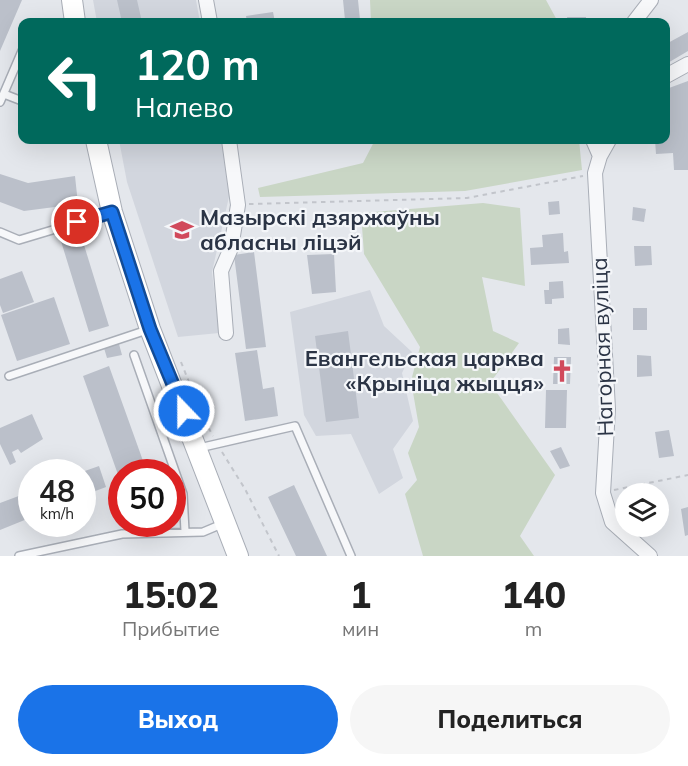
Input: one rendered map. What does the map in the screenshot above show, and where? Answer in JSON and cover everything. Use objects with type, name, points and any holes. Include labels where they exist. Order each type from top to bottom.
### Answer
[{"type":"main road","points":[[72,0],[74,18]]},
{"type":"main road","points":[[97,144],[112,212],[150,329],[238,556]]},
{"type":"street","points":[[206,0],[209,18]]},
{"type":"street","points":[[637,18],[651,0]]},
{"type":"street","points":[[670,74],[688,63]]},
{"type":"street","points":[[226,333],[221,271],[231,248],[238,204],[230,144]]},
{"type":"street","points":[[595,144],[600,156]]},
{"type":"street","name":"Нагорная вуліца","points":[[607,144],[595,173],[608,409],[603,493],[612,522],[650,556]]},
{"type":"lane","points":[[635,18],[641,0]]},
{"type":"lane","points":[[0,102],[18,61]]},
{"type":"lane","points":[[4,94],[18,99]]},
{"type":"lane","points":[[0,232],[19,240],[112,212]]},
{"type":"lane","points":[[9,376],[150,329]]},
{"type":"lane","points":[[134,355],[171,459]]},
{"type":"lane","points":[[196,448],[295,426],[351,556]]},
{"type":"lane","points":[[186,531],[203,532],[225,523]]},
{"type":"lane","points":[[19,556],[108,537]]},
{"type":"path","points":[[238,204],[467,198],[595,173]]},
{"type":"path","points":[[176,354],[186,372],[190,389]]},
{"type":"path","points":[[197,406],[245,489],[279,556]]},
{"type":"path","points":[[603,493],[688,475]]},
{"type":"shaded area","points":[[93,0],[196,0],[199,18],[96,18]]},
{"type":"shaded area","name":"Мазырскі дзяржаўны абласны ліцэй","points":[[120,144],[223,144],[231,188],[212,272],[219,333],[178,337],[127,182]]},
{"type":"shaded area","points":[[370,290],[384,326],[412,352],[402,373],[413,421],[393,449],[403,478],[379,494],[351,434],[316,436],[304,415],[290,312]]},
{"type":"green space","points":[[370,0],[546,0],[556,18],[371,18]]},
{"type":"green space","points":[[373,144],[579,144],[582,170],[465,191],[260,197],[258,188],[363,163]]},
{"type":"green space","points":[[483,203],[520,208],[525,286],[482,277],[493,331],[519,343],[490,383],[555,475],[520,536],[534,556],[423,556],[405,494],[417,480],[408,453],[419,427],[411,381],[420,347],[364,254],[361,213]]},
{"type":"building","points":[[0,0],[22,0],[0,51]]},
{"type":"building","points":[[117,0],[137,0],[141,18],[121,18]]},
{"type":"building","points":[[343,0],[358,0],[360,18],[345,18]]},
{"type":"building","points":[[273,12],[274,18],[246,18],[246,16]]},
{"type":"building","points":[[688,32],[688,51],[670,62],[670,42]]},
{"type":"building","points":[[688,81],[688,170],[674,170],[673,153],[656,154],[655,144],[670,144],[670,88]]},
{"type":"building","points":[[0,174],[28,183],[75,176],[78,204],[24,211],[0,202]]},
{"type":"building","points":[[559,201],[560,214],[549,215],[548,202]]},
{"type":"building","points":[[633,207],[646,209],[644,222],[632,220]]},
{"type":"building","points":[[80,232],[109,326],[89,332],[60,238]]},
{"type":"building","points":[[563,233],[564,252],[568,251],[569,263],[531,265],[530,248],[543,247],[542,235]]},
{"type":"building","points":[[634,246],[651,246],[652,265],[635,266]]},
{"type":"building","points":[[254,252],[266,347],[246,349],[234,255]]},
{"type":"building","points":[[334,254],[336,292],[312,294],[307,255]]},
{"type":"building","points":[[22,271],[34,302],[3,313],[0,305],[0,279]]},
{"type":"building","points":[[563,281],[564,298],[552,299],[552,304],[545,304],[544,290],[549,290],[549,282]]},
{"type":"building","points":[[54,297],[70,344],[17,361],[1,315]]},
{"type":"building","points":[[633,308],[647,308],[647,330],[633,330]]},
{"type":"building","points":[[569,328],[570,345],[558,344],[558,329]]},
{"type":"building","points":[[348,331],[359,418],[326,422],[315,336]]},
{"type":"building","points":[[119,344],[122,355],[107,358],[104,348]]},
{"type":"building","points":[[257,350],[263,389],[274,387],[278,416],[245,421],[235,353]]},
{"type":"building","points":[[637,355],[651,356],[652,376],[637,377]]},
{"type":"building","name":"Евангельская царква «Крыніца жыцця»","points":[[554,357],[571,357],[570,384],[553,384]]},
{"type":"building","points":[[109,366],[142,459],[112,459],[83,376]]},
{"type":"building","points":[[546,390],[567,390],[566,428],[545,428]]},
{"type":"building","points":[[32,414],[43,439],[21,453],[18,449],[12,452],[16,462],[10,465],[0,444],[0,428]]},
{"type":"building","points":[[669,430],[674,456],[659,458],[655,432]]},
{"type":"building","points":[[561,447],[570,466],[560,469],[550,451]]},
{"type":"building","points":[[99,466],[106,487],[96,491],[96,467]]},
{"type":"building","points":[[294,485],[327,556],[296,556],[268,497]]},
{"type":"building","points":[[18,496],[18,523],[0,530],[0,503]]},
{"type":"building","points":[[688,507],[688,535],[685,536],[681,509]]},
{"type":"place","name":"Мазырскі дзяржаўны абласны ліцэй","points":[[182,230]]},
{"type":"place","name":"Евангельская царква «Крыніца жыцця»","points":[[562,371]]},
{"type":"route","points":[[77,222],[112,212],[150,329],[184,411]]}]
